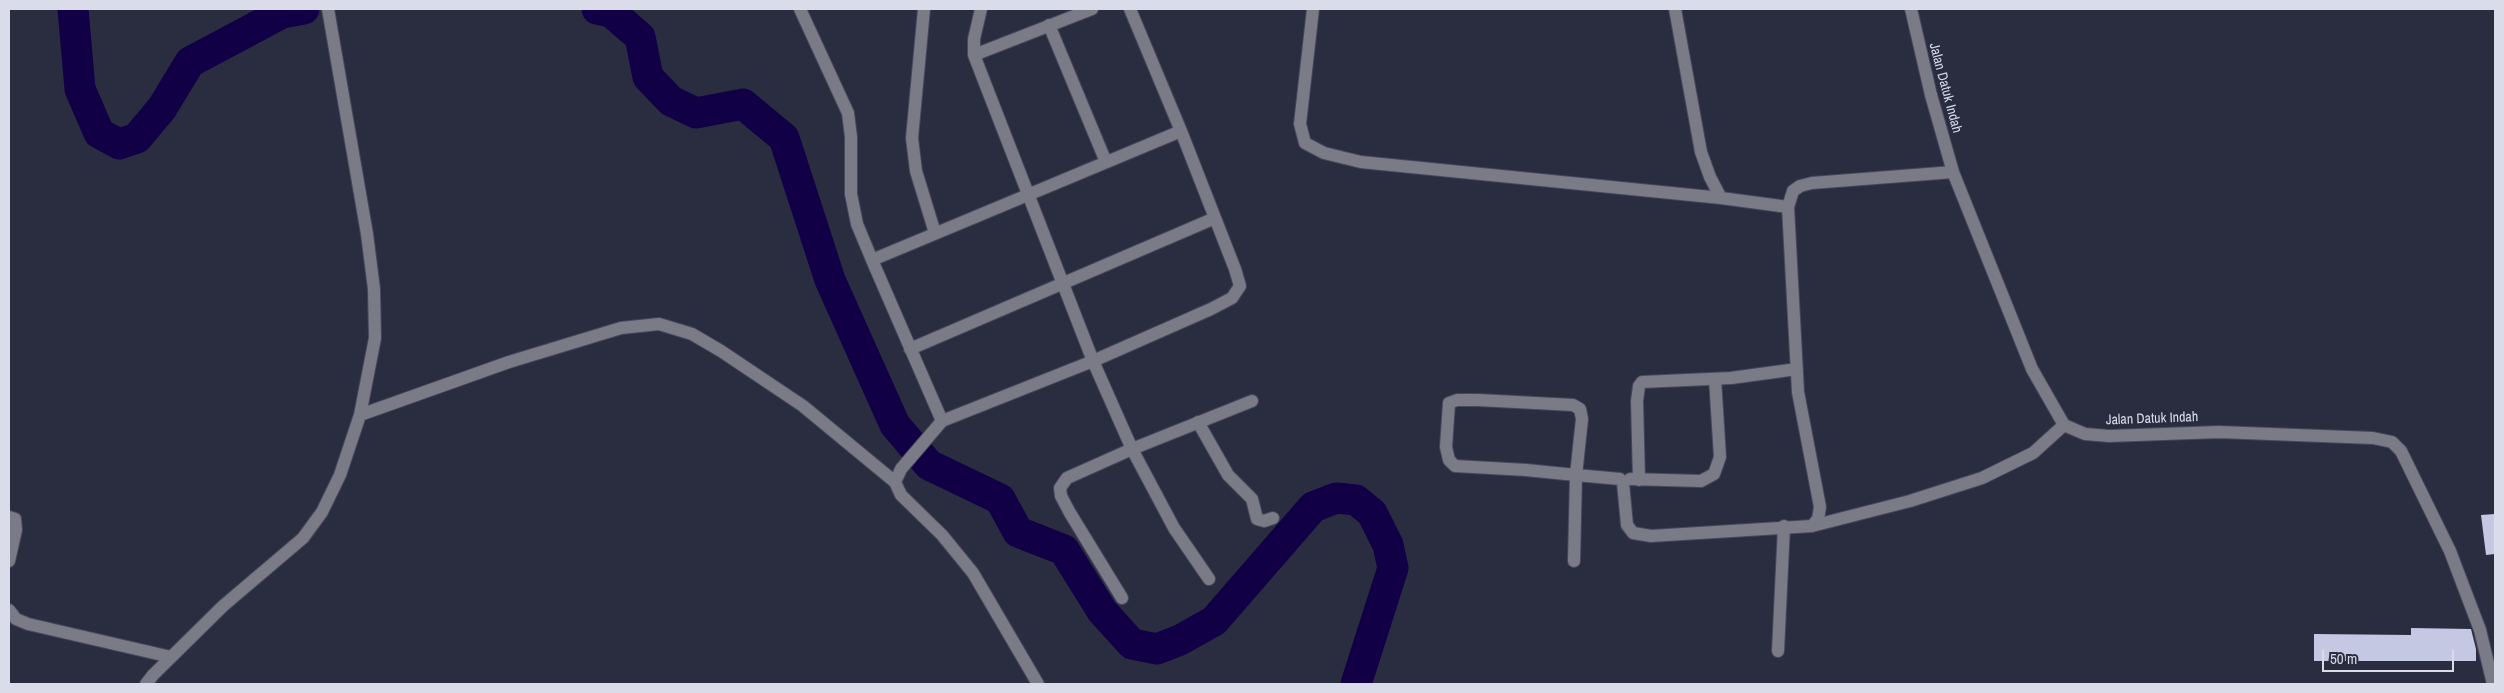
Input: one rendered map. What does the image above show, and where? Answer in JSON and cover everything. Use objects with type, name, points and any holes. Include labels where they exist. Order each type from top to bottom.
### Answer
[{"type":"street","points":[[146,684],[222,606],[303,538],[322,512],[340,476],[360,415],[375,338],[374,289],[368,234],[328,9]]},
{"type":"street","points":[[800,9],[848,113],[851,137],[851,194],[857,224],[942,421]]},
{"type":"street","points":[[924,9],[912,138],[916,170],[935,233]]},
{"type":"street","points":[[981,9],[974,39],[974,55],[1093,361],[1132,449],[1174,528],[1208,579]]},
{"type":"street","points":[[974,55],[1092,9]]},
{"type":"street","points":[[895,482],[901,469],[942,421],[1093,361],[1232,298],[1240,286],[1181,131],[1130,9]]},
{"type":"street","points":[[1313,9],[1300,124],[1305,143],[1324,153],[1361,162],[1721,198],[1788,207]]},
{"type":"street","points":[[1675,9],[1701,152],[1710,177],[1721,198]]},
{"type":"street","name":"Jalan Datuk Indah","points":[[1911,9],[1929,86],[1953,172],[2032,369],[2064,425],[2085,434],[2109,436],[2219,432],[2373,438],[2392,442],[2401,451],[2450,551],[2480,630],[2493,684]]},
{"type":"street","points":[[1049,25],[1106,162]]},
{"type":"street","points":[[872,260],[1181,131]]},
{"type":"street","points":[[1812,526],[1818,519],[1820,507],[1798,392],[1796,369],[1788,207],[1793,192],[1800,186],[1812,183],[1953,172]]},
{"type":"street","points":[[910,349],[1215,218]]},
{"type":"street","points":[[360,415],[508,362],[621,328],[659,324],[692,334],[729,356],[803,406],[895,482],[901,495],[942,535],[973,574],[1038,684]]},
{"type":"street","points":[[1639,480],[1637,401],[1640,384],[1648,381],[1715,379],[1796,369]]},
{"type":"street","points":[[1574,561],[1576,476],[1582,419],[1580,409],[1573,405],[1461,399],[1449,403],[1446,447],[1449,460],[1456,466],[1576,476],[1620,479],[1701,481],[1714,474],[1720,457],[1715,379]]},
{"type":"street","points":[[1122,598],[1070,513],[1061,496],[1060,488],[1067,478],[1132,449],[1252,401]]},
{"type":"street","points":[[1198,422],[1228,475],[1252,499],[1257,519],[1264,521],[1273,518]]},
{"type":"street","points":[[1620,479],[1623,483],[1626,520],[1633,533],[1651,536],[1784,526],[1812,526],[1910,501],[1982,478],[2033,453],[2064,425]]},
{"type":"street","points":[[9,516],[15,519],[16,530],[9,561]]},
{"type":"street","points":[[1778,651],[1784,526]]},
{"type":"street","points":[[9,610],[16,619],[28,624],[171,657]]},
{"type":"building","points":[[2495,514],[2495,554],[2486,555],[2481,515]]},
{"type":"building","points":[[2411,628],[2471,629],[2476,649],[2476,661],[2314,661],[2314,634],[2411,635]]},
{"type":"waterway","points":[[73,9],[80,89],[99,133],[119,144],[137,138],[162,108],[190,62],[282,13],[304,9]]},
{"type":"waterway","points":[[597,9],[611,12],[640,37],[648,77],[671,101],[696,113],[743,104],[784,138],[830,280],[895,425],[929,465],[1000,499],[1018,532],[1064,550],[1102,611],[1132,644],[1157,649],[1180,640],[1214,621],[1313,507],[1336,498],[1356,500],[1372,513],[1388,545],[1393,568],[1356,684]]}]
